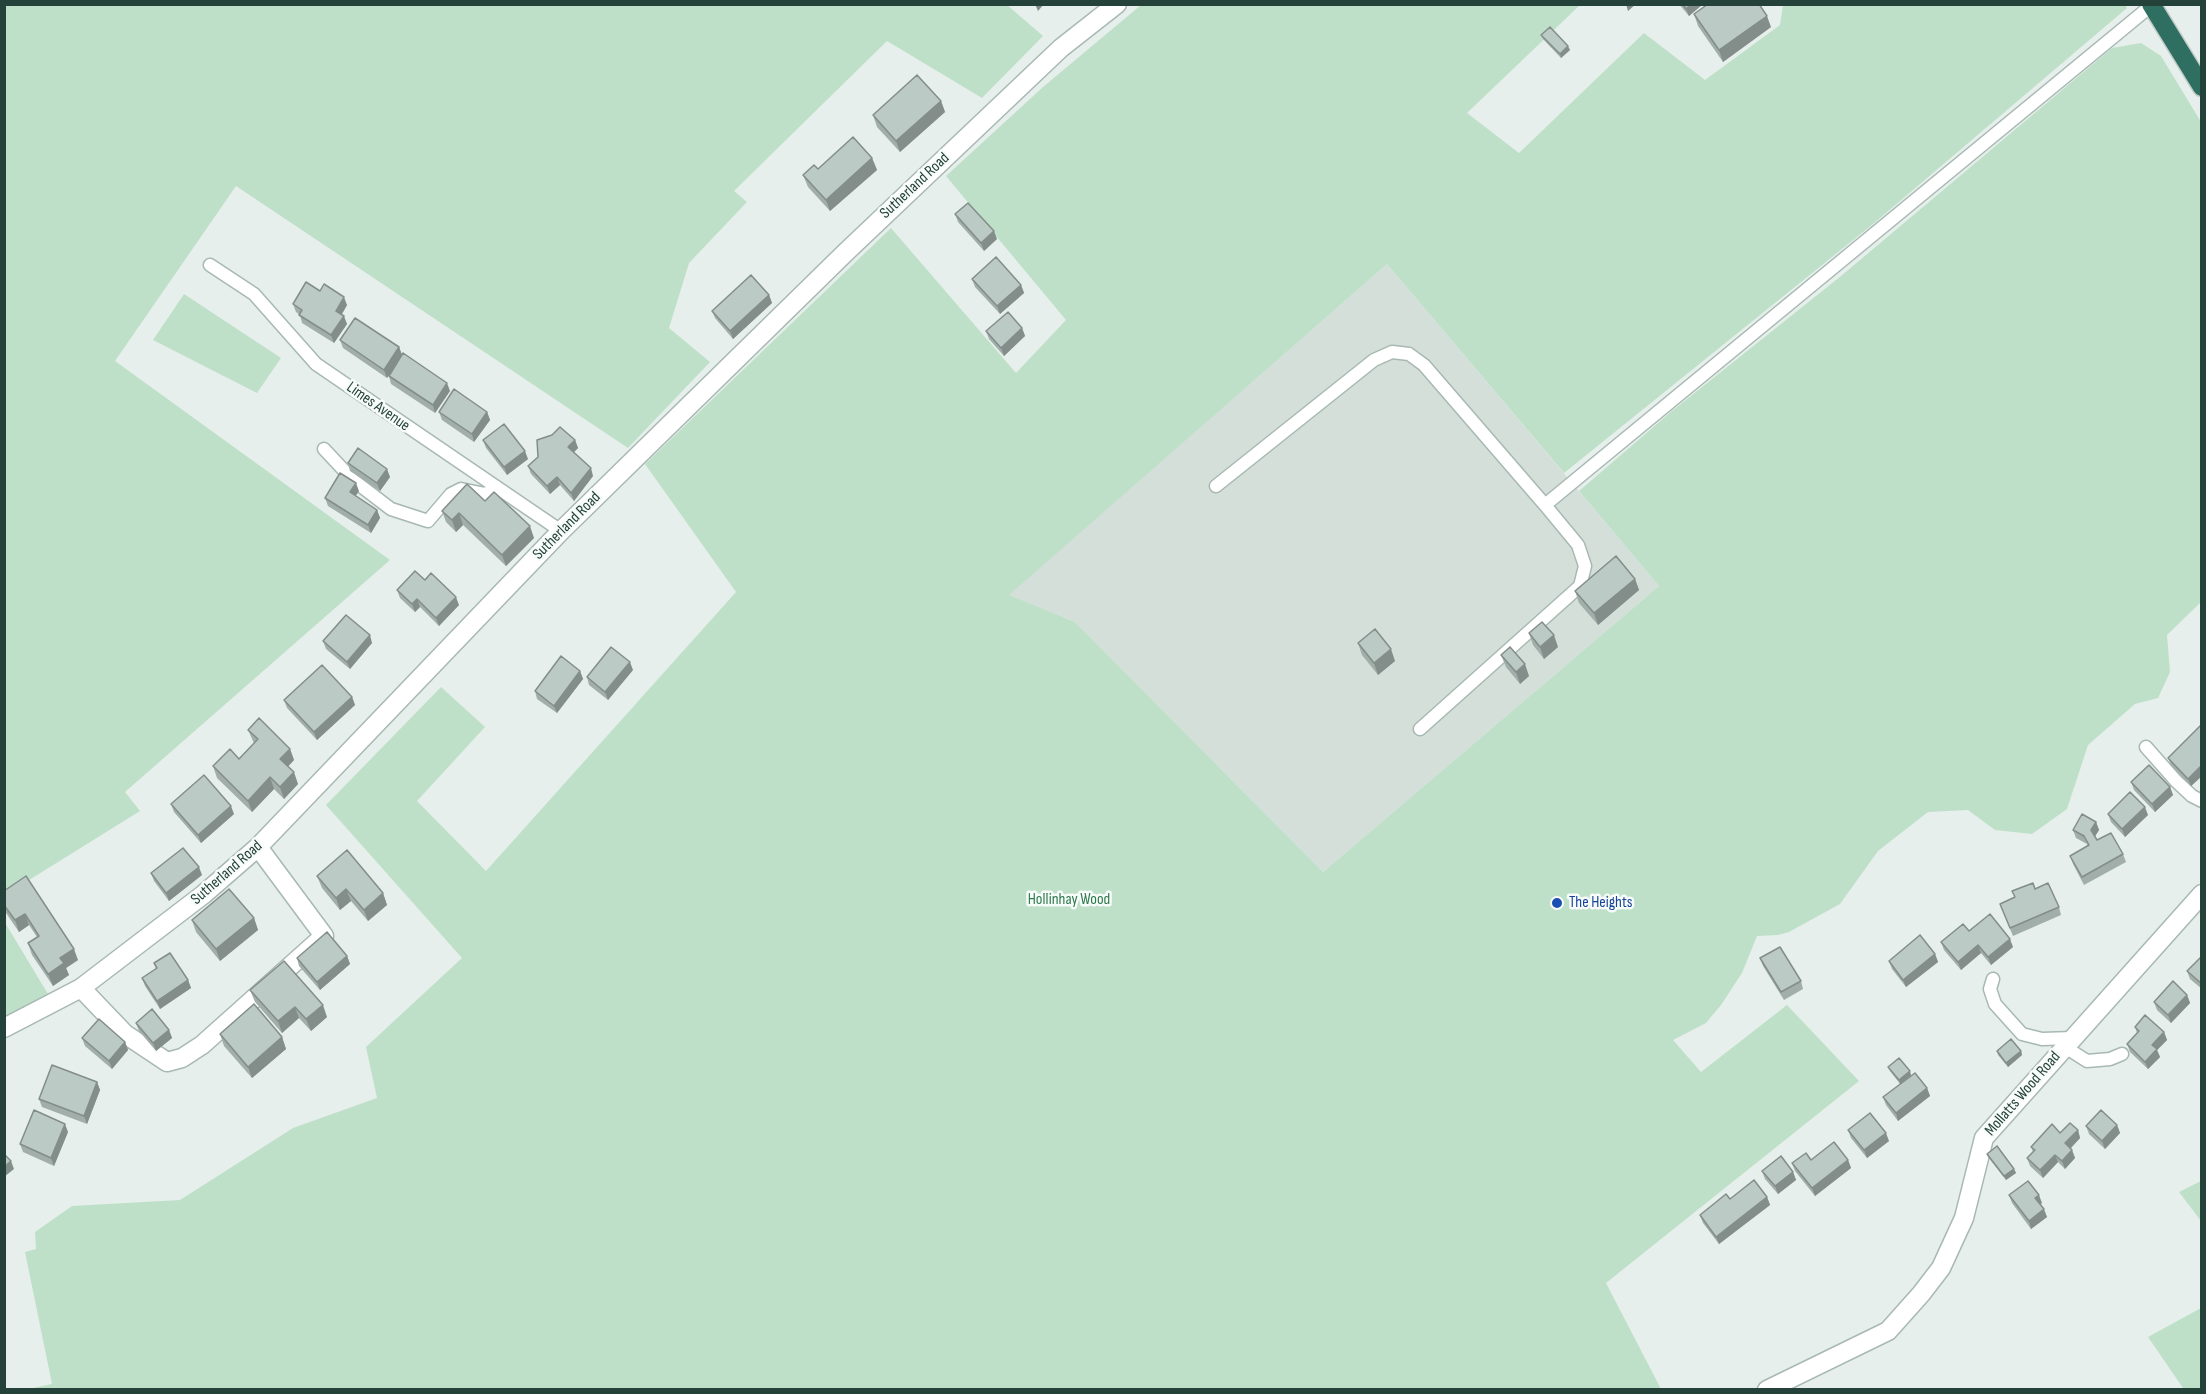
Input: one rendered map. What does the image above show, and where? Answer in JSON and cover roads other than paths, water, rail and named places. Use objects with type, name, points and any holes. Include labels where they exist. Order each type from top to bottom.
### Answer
[{"type":"highway","points":[[2151,5],[2202,87]]},
{"type":"street","name":"Sutherland Road","points":[[4,1028],[81,988],[204,894],[258,848],[561,531],[863,235],[1061,48],[1117,4]]},
{"type":"street","points":[[81,988],[126,1034],[167,1062],[182,1058],[202,1046],[324,936],[258,848]]},
{"type":"street","name":"Mollatts Wood Road","points":[[1767,1389],[1888,1330],[1921,1293],[1941,1268],[1964,1218],[1984,1138],[2202,894]]},
{"type":"lane","points":[[1545,505],[2151,5]]},
{"type":"lane","name":"Limes Avenue","points":[[210,265],[254,294],[316,364],[561,531]]},
{"type":"lane","points":[[1216,486],[1374,360],[1392,352],[1409,354],[1424,365],[1545,505],[1578,545],[1585,566],[1580,586],[1420,729]]},
{"type":"lane","points":[[324,449],[353,480],[391,509],[428,521],[451,494],[461,489],[485,494],[498,488]]},
{"type":"lane","points":[[2146,747],[2176,781],[2192,796],[2202,801]]},
{"type":"lane","points":[[1993,980],[1990,989],[1995,1004],[2014,1028],[2032,1038],[2069,1042],[2088,1061],[2110,1059],[2122,1054]]},
{"type":"place","name":"The Heights","points":[[1557,903]]},
{"type":"park label","name":"Hollinhay Wood","points":[[1069,900]]}]
